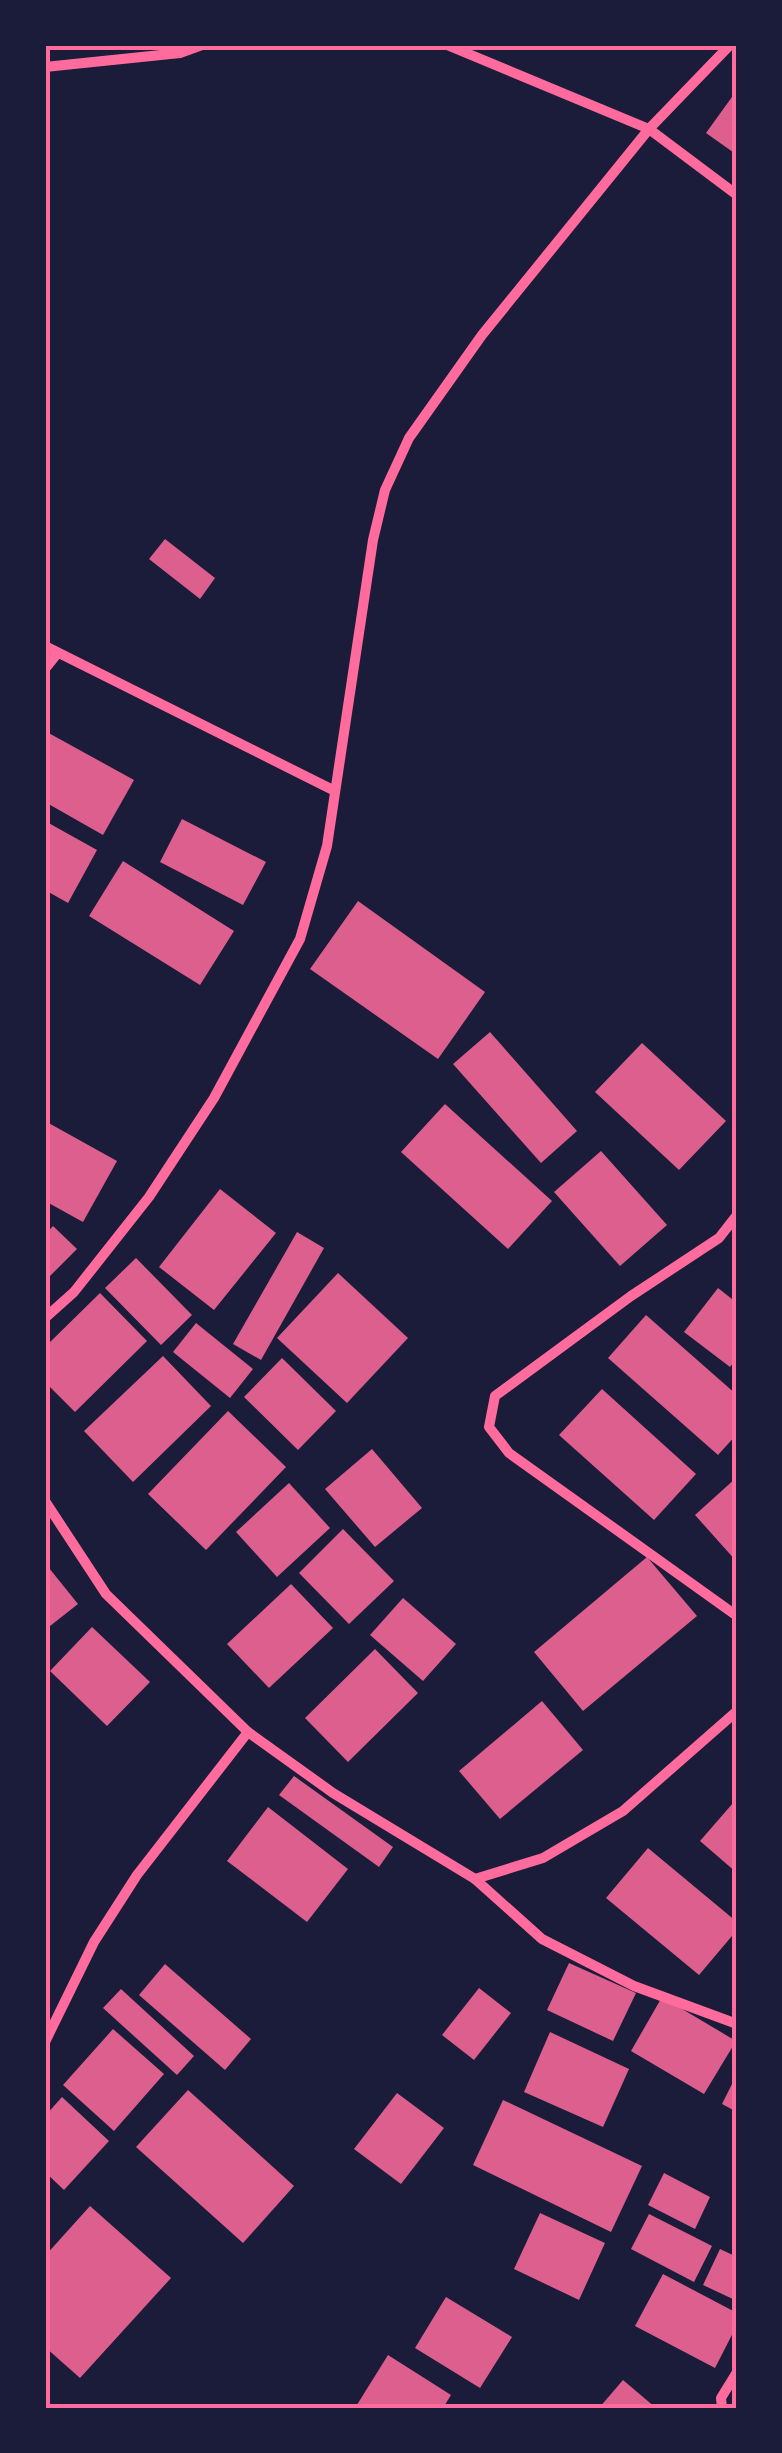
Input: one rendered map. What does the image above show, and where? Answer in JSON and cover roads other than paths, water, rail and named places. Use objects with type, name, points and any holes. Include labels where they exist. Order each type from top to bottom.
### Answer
[{"type":"street","points":[[45,66],[180,53],[202,45]]},
{"type":"street","points":[[447,45],[649,129],[737,195]]},
{"type":"street","points":[[45,1318],[74,1292],[149,1197],[214,1098],[300,938],[327,846],[372,540],[386,490],[409,438],[482,335],[649,129],[730,45]]},
{"type":"street","points":[[45,646],[335,791]]},
{"type":"street","points":[[45,669],[56,654]]},
{"type":"street","points":[[737,1216],[719,1238],[631,1296],[496,1396],[490,1427],[509,1453],[737,1616]]},
{"type":"street","points":[[45,1500],[106,1594],[248,1732],[333,1793],[476,1879],[542,1939],[634,1986],[737,2024]]},
{"type":"street","points":[[476,1879],[543,1858],[624,1810],[737,1712]]},
{"type":"street","points":[[45,2042],[94,1942],[137,1875],[248,1732]]},
{"type":"street","points":[[722,2408],[721,2398],[737,2372]]}]
